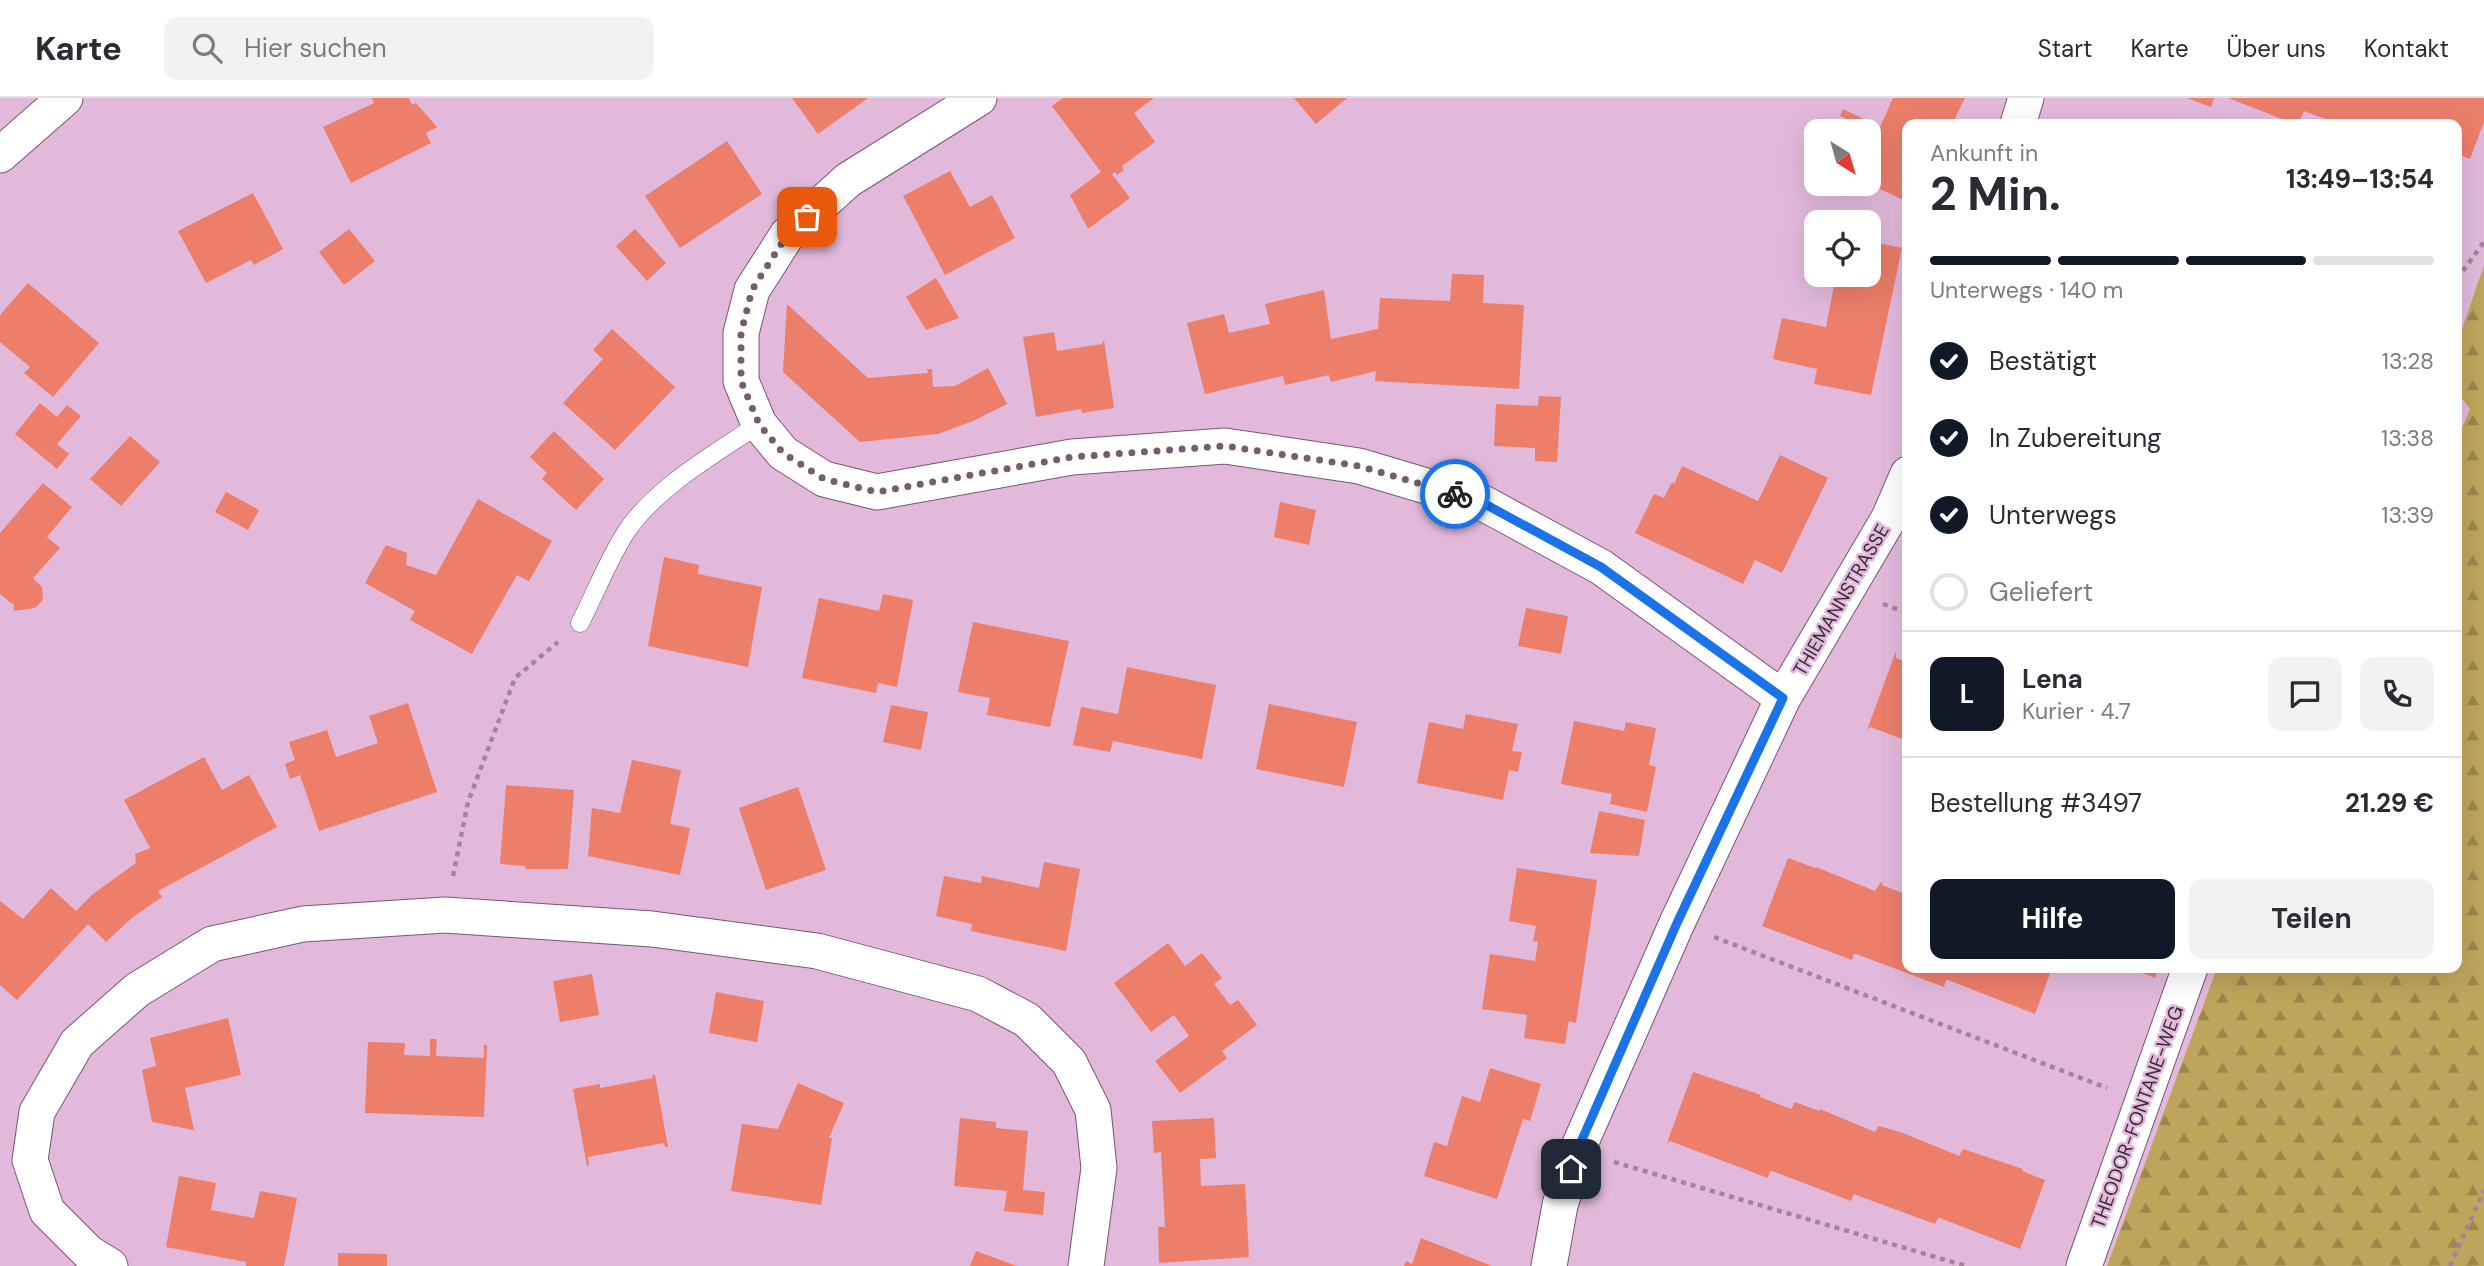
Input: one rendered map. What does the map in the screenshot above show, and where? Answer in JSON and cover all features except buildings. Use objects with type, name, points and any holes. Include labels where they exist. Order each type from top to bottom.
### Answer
[{"type":"street","points":[[0,155],[65,98]]},
{"type":"street","points":[[979,98],[848,180],[787,235],[752,290],[741,333],[741,381],[759,424],[783,453],[824,479],[877,492],[1072,457],[1225,446],[1359,466],[1483,503],[1601,567],[1783,698]]},
{"type":"street","name":"THIEMANNSTRASSE","points":[[1549,1266],[1560,1205],[1577,1151],[1677,923],[1783,698],[1889,518],[1902,488]]},
{"type":"street","points":[[110,1266],[89,1253],[47,1211],[30,1160],[37,1112],[77,1043],[137,990],[212,944],[303,924],[445,915],[652,929],[817,951],[978,993],[1027,1020],[1069,1062],[1093,1110],[1099,1168],[1086,1266]]},
{"type":"street","name":"THEODOR-FONTANE-WEG","points":[[2084,1266],[2188,973]]},
{"type":"lane","points":[[580,623],[626,533],[642,512],[671,486],[759,424]]},
{"type":"path","points":[[2462,272],[2484,242]]},
{"type":"path","points":[[445,915],[468,802],[515,678],[580,623]]},
{"type":"path","points":[[1677,923],[2093,1083]]},
{"type":"path","points":[[1632,1168],[1966,1266]]},
{"type":"path","points":[[2451,1266],[2484,1190]]},
{"type":"green space","points":[[2484,265],[2484,1266],[2107,1266],[2215,973],[2462,973],[2462,428],[2470,409],[2462,399],[2462,329]]},
{"type":"way so far","points":[[807,217],[787,235],[752,290],[741,333],[741,381],[759,424],[783,453],[824,479],[877,492],[1072,457],[1225,446],[1359,466],[1455,494]]},
{"type":"route","points":[[1455,494],[1483,503],[1601,567],[1783,698],[1677,923],[1571,1169]]}]
